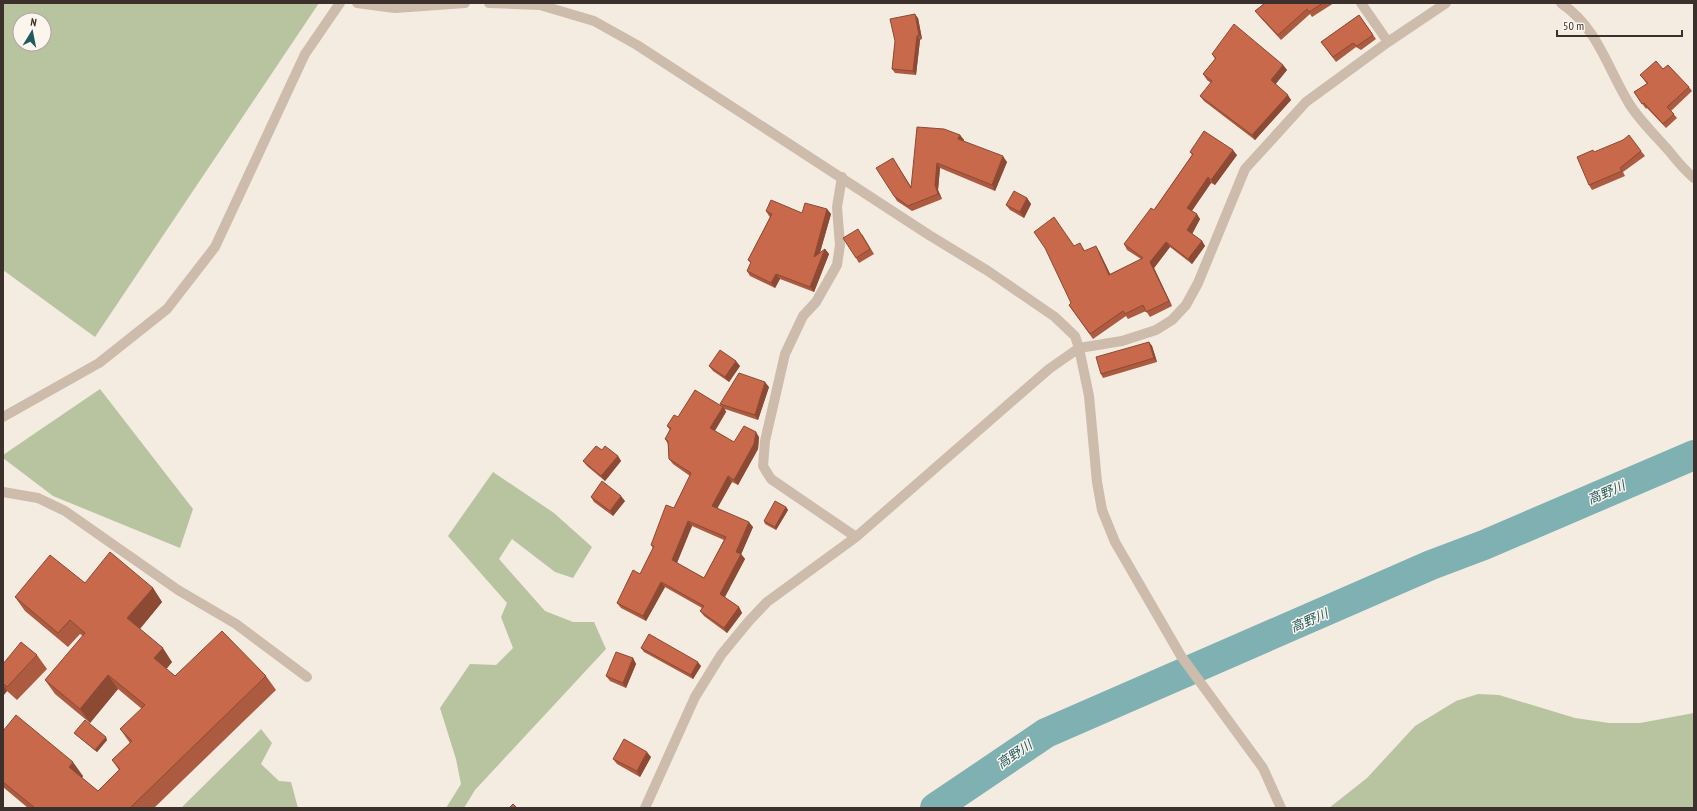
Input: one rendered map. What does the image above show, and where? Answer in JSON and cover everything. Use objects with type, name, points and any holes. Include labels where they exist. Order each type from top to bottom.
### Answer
[{"type":"street","points":[[3,417],[100,363],[167,309],[215,247],[305,54],[340,3]]},
{"type":"street","points":[[357,3],[395,8],[465,3]]},
{"type":"street","points":[[489,3],[540,5],[594,21],[637,45],[929,234],[988,270],[1055,317],[1075,336],[1089,396],[1097,482],[1102,510],[1115,542],[1181,656],[1264,768],[1281,808]]},
{"type":"street","points":[[1361,3],[1388,42]]},
{"type":"street","points":[[645,808],[695,697],[721,655],[767,602],[856,537],[1049,369],[1079,348],[1122,341],[1156,330],[1172,320],[1186,305],[1198,283],[1245,169],[1306,102],[1388,42],[1446,3]]},
{"type":"street","points":[[1560,3],[1575,13],[1592,33],[1630,105],[1648,129],[1676,161],[1694,178]]},
{"type":"street","points":[[842,177],[838,207],[840,245],[837,265],[816,302],[800,322],[785,354],[765,441],[763,466],[771,479],[856,537]]},
{"type":"street","points":[[3,492],[38,498],[65,511],[178,590],[236,624],[307,677]]},
{"type":"green space","points":[[3,3],[319,3],[95,337],[3,270]]},
{"type":"green space","points":[[100,389],[193,509],[180,548],[53,496],[3,458],[3,455]]},
{"type":"green space","points":[[493,472],[554,513],[592,547],[573,578],[555,572],[512,539],[499,559],[545,611],[573,622],[594,622],[606,649],[475,790],[464,808],[446,808],[461,784],[456,759],[440,708],[470,664],[496,665],[513,648],[501,617],[507,603],[448,536]]},
{"type":"green space","points":[[1478,694],[1499,695],[1575,718],[1609,723],[1640,723],[1694,713],[1694,808],[1329,808],[1367,778],[1415,726],[1456,701]]},
{"type":"green space","points":[[261,729],[272,743],[261,764],[279,781],[291,782],[298,808],[181,808]]},
{"type":"building","points":[[1265,3],[1323,3],[1309,12],[1307,9],[1278,35],[1255,11]]},
{"type":"building","points":[[915,14],[919,35],[917,36],[913,71],[892,69],[895,41],[890,19]]},
{"type":"building","points":[[1359,15],[1373,35],[1357,46],[1353,43],[1333,57],[1321,42]]},
{"type":"building","points":[[1234,24],[1283,65],[1271,80],[1288,95],[1252,135],[1200,96],[1212,81],[1203,74],[1216,58],[1212,54]]},
{"type":"building","points":[[1656,61],[1663,69],[1668,65],[1689,87],[1667,107],[1674,114],[1663,124],[1644,103],[1642,104],[1634,92],[1648,83],[1640,75]]},
{"type":"building","points":[[917,127],[944,129],[960,135],[958,139],[1003,156],[992,185],[937,163],[935,185],[938,194],[908,206],[894,196],[876,168],[893,158],[911,188]]},
{"type":"building","points":[[1204,131],[1233,150],[1211,180],[1208,177],[1187,208],[1197,214],[1187,230],[1202,241],[1188,259],[1166,242],[1150,262],[1169,301],[1146,312],[1143,305],[1125,314],[1123,311],[1090,334],[1069,305],[1071,303],[1045,248],[1034,232],[1054,217],[1074,246],[1080,243],[1084,251],[1096,246],[1109,275],[1143,258],[1124,244],[1151,208],[1154,210],[1193,154],[1190,152]]},
{"type":"building","points":[[1629,135],[1641,151],[1620,168],[1622,171],[1589,185],[1577,157],[1593,150],[1594,152],[1623,140]]},
{"type":"building","points":[[1014,191],[1027,198],[1020,212],[1006,205]]},
{"type":"building","points":[[771,200],[802,213],[805,203],[827,209],[814,257],[825,249],[810,287],[776,274],[771,283],[747,271],[751,262],[748,260],[772,214],[766,211]]},
{"type":"building","points":[[858,229],[870,249],[856,258],[843,238]]},
{"type":"building","points":[[1149,342],[1154,358],[1101,374],[1096,357]]},
{"type":"building","points":[[720,350],[736,361],[725,377],[709,366]]},
{"type":"building","points":[[739,373],[765,382],[755,415],[720,404]]},
{"type":"building","points":[[695,390],[723,407],[710,428],[734,442],[744,426],[756,432],[754,444],[734,480],[728,476],[712,506],[749,522],[736,552],[741,554],[720,594],[739,607],[724,628],[700,611],[704,606],[661,582],[643,616],[617,603],[633,570],[640,574],[654,546],[651,545],[666,505],[674,508],[691,473],[669,459],[668,441],[665,439],[671,428],[667,426],[674,415],[678,417]],"holes":[[[688,521],[726,537],[704,578],[672,560]]]},
{"type":"building","points":[[596,446],[602,450],[605,446],[618,456],[601,476],[583,461]]},
{"type":"building","points":[[602,481],[621,496],[610,511],[591,497]]},
{"type":"building","points":[[775,501],[786,507],[775,527],[764,521]]},
{"type":"building","points":[[110,552],[153,588],[127,618],[163,648],[154,658],[175,676],[222,631],[266,676],[130,808],[35,808],[3,782],[3,731],[16,715],[73,762],[69,767],[98,791],[120,769],[112,760],[132,741],[120,729],[145,705],[108,675],[80,709],[45,680],[85,633],[70,620],[58,633],[15,597],[50,555],[85,583]]},
{"type":"building","points":[[649,634],[698,662],[691,675],[641,648]]},
{"type":"building","points":[[21,642],[37,655],[7,687],[3,683],[3,664]]},
{"type":"building","points":[[616,652],[633,658],[623,683],[606,676]]},
{"type":"building","points":[[85,720],[106,737],[95,750],[74,733]]},
{"type":"building","points":[[624,739],[647,752],[637,771],[613,759]]},
{"type":"building","points":[[513,804],[517,808],[509,808]]},
{"type":"waterway","name":"高野川","points":[[935,808],[1046,733],[1431,565],[1484,545],[1694,455]]}]
